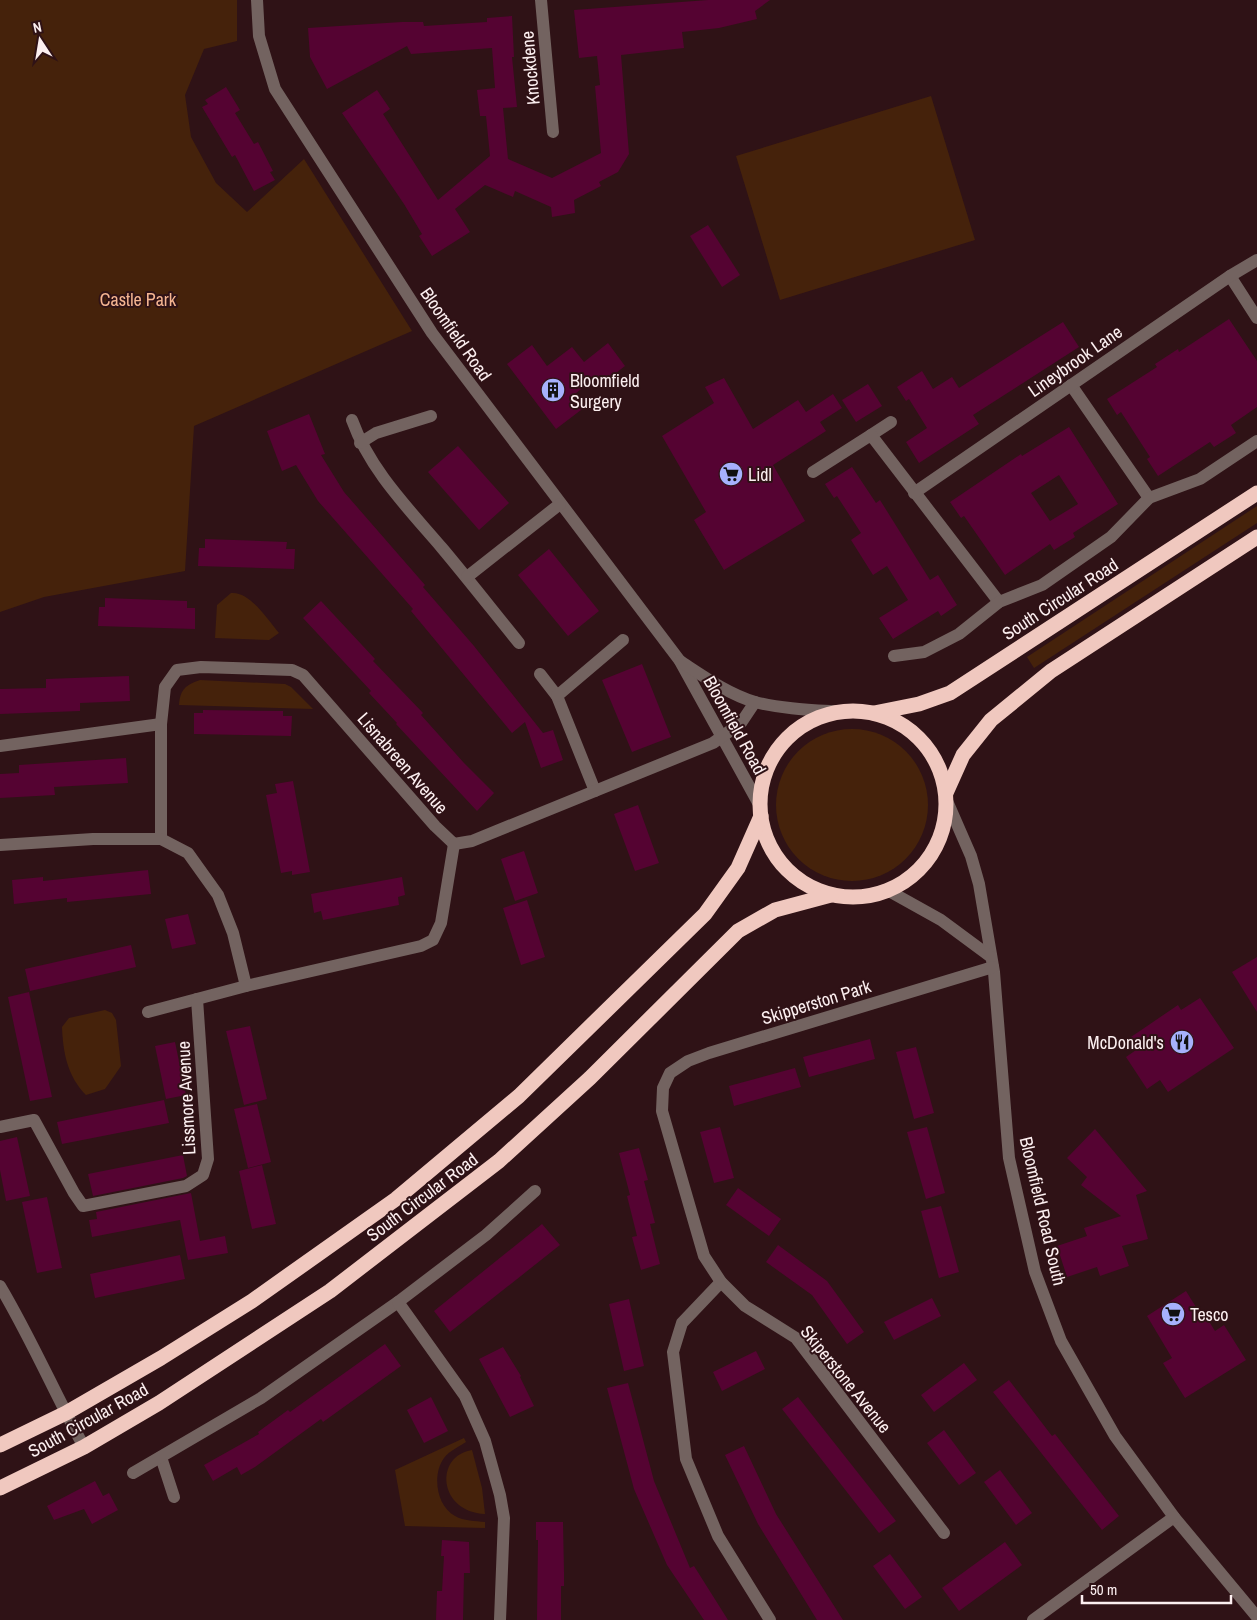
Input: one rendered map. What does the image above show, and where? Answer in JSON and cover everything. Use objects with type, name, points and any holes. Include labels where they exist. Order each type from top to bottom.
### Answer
[{"type":"highway","name":"South Circular Road","points":[[873,713],[919,704],[950,693],[1257,493]]},
{"type":"highway","points":[[946,797],[940,771],[929,750],[919,739],[895,721],[873,713],[844,712],[817,718],[794,733],[775,754],[764,779],[760,811],[768,842],[783,866],[805,884],[831,895],[850,897],[870,896],[888,891],[913,876],[932,854],[943,829],[946,797],[963,755],[991,720],[1051,671],[1257,537]]},
{"type":"highway","name":"South Circular Road","points":[[0,1445],[66,1413],[161,1358],[252,1301],[396,1199],[519,1096],[706,914],[738,868],[760,811]]},
{"type":"highway","name":"South Circular Road","points":[[0,1488],[84,1447],[159,1403],[330,1291],[500,1161],[590,1078],[738,931],[775,910],[831,895]]},
{"type":"street","name":"Bloomfield Road","points":[[257,0],[259,36],[275,89],[432,333],[680,661],[760,811]]},
{"type":"street","name":"Knockdene","points":[[541,0],[553,132]]},
{"type":"street","name":"Lineybrook Lane","points":[[914,493],[1230,276],[1257,260]]},
{"type":"street","points":[[1230,276],[1257,318]]},
{"type":"street","points":[[1071,385],[1149,498]]},
{"type":"street","points":[[360,443],[376,433],[431,416]]},
{"type":"street","points":[[352,420],[360,443],[379,474],[467,577],[519,643]]},
{"type":"street","points":[[813,472],[891,422]]},
{"type":"street","points":[[871,435],[998,602]]},
{"type":"street","points":[[894,656],[924,652],[960,634],[998,602],[1042,584],[1111,537],[1149,498],[1200,479],[1257,441]]},
{"type":"street","points":[[467,577],[560,504]]},
{"type":"street","points":[[557,696],[623,640]]},
{"type":"street","name":"Bloomfield Road","points":[[680,661],[716,684],[754,702],[807,710],[844,712]]},
{"type":"street","name":"Lisnabreen Avenue","points":[[162,839],[161,724],[165,687],[177,670],[201,667],[292,670],[303,675],[435,826],[454,844]]},
{"type":"street","points":[[540,674],[557,696],[595,791]]},
{"type":"street","points":[[148,1012],[246,986],[421,946],[433,940],[441,923],[454,844],[472,841],[722,738],[741,723],[754,702]]},
{"type":"street","points":[[0,746],[161,724]]},
{"type":"street","name":"Bloomfield Road South","points":[[946,797],[971,856],[979,884],[992,962],[1009,1158],[1035,1272],[1070,1359],[1115,1436],[1174,1517],[1257,1617]]},
{"type":"street","points":[[0,845],[93,839],[162,839],[188,853],[218,895],[233,933],[246,986]]},
{"type":"street","points":[[888,891],[941,920],[992,962]]},
{"type":"street","name":"Skipperston Park","points":[[662,1088],[670,1073],[688,1061],[992,962]]},
{"type":"street","name":"Lissmore Avenue","points":[[0,1127],[34,1120],[74,1193],[84,1206],[186,1186],[203,1175],[208,1159],[197,999]]},
{"type":"street","name":"Skiperstone Avenue","points":[[662,1088],[662,1111],[704,1256],[720,1282],[745,1306],[796,1338],[944,1533]]},
{"type":"street","points":[[133,1473],[261,1398],[398,1302],[486,1235],[536,1191]]},
{"type":"street","points":[[720,1282],[682,1323],[673,1352],[686,1458],[718,1536],[770,1620]]},
{"type":"street","points":[[0,1286],[30,1338],[84,1447]]},
{"type":"street","points":[[398,1302],[465,1396],[485,1441],[500,1495],[504,1518],[500,1620]]},
{"type":"street","points":[[161,1457],[174,1497]]},
{"type":"street","points":[[1033,1620],[1174,1517]]},
{"type":"green space","name":"Castle Park","points":[[0,0],[237,0],[237,41],[204,49],[185,95],[191,137],[216,183],[247,212],[304,159],[412,331],[194,426],[185,571],[44,597],[0,612]]},
{"type":"green space","points":[[931,96],[975,240],[780,300],[736,156]]},
{"type":"green space","points":[[1257,506],[1257,523],[1034,668],[1027,657]]},
{"type":"green space","points":[[231,593],[238,594],[252,601],[279,633],[269,640],[215,638],[217,605]]},
{"type":"green space","points":[[200,680],[285,684],[291,687],[313,709],[179,705],[182,691]]},
{"type":"green space","points":[[852,729],[867,730],[881,734],[894,741],[906,751],[916,763],[923,776],[927,790],[927,820],[923,834],[916,847],[906,859],[894,869],[881,876],[867,880],[852,881],[837,880],[823,876],[810,869],[798,859],[788,847],[781,834],[777,820],[776,805],[777,790],[781,776],[788,763],[798,751],[810,741],[823,734],[837,730]]},
{"type":"green space","points":[[105,1010],[112,1013],[116,1020],[121,1066],[105,1089],[86,1095],[70,1072],[62,1027],[69,1018]]},
{"type":"green space","points":[[464,1438],[466,1442],[449,1453],[440,1465],[437,1481],[438,1489],[444,1505],[455,1516],[462,1519],[485,1522],[485,1528],[405,1526],[395,1470]]},
{"type":"green space","points":[[472,1450],[482,1488],[485,1514],[469,1511],[458,1504],[450,1494],[447,1484],[447,1472],[451,1462],[460,1454]]},
{"type":"building","points":[[708,0],[770,0],[755,11],[757,19],[719,28],[682,32],[684,48],[621,55],[629,154],[618,172],[599,182],[601,186],[574,200],[575,213],[552,217],[551,207],[515,191],[513,197],[485,185],[455,209],[470,232],[432,256],[419,236],[422,234],[404,204],[342,113],[377,90],[390,109],[383,114],[438,200],[490,156],[486,116],[480,116],[477,90],[495,88],[492,48],[411,54],[407,46],[327,89],[310,57],[308,28],[402,22],[423,22],[424,26],[487,22],[487,18],[512,16],[514,57],[512,57],[517,107],[503,108],[508,159],[552,178],[601,153],[595,86],[600,85],[597,56],[579,58],[574,10]]},
{"type":"building","points":[[226,87],[240,110],[235,113],[254,144],[258,142],[273,171],[270,172],[275,180],[254,191],[235,155],[232,157],[202,107],[208,104],[205,100]]},
{"type":"building","points":[[708,225],[740,275],[722,287],[690,236]]},
{"type":"building","points":[[1229,319],[1257,361],[1257,407],[1231,425],[1236,433],[1214,447],[1210,442],[1158,476],[1147,459],[1150,457],[1121,412],[1117,415],[1107,399],[1157,367],[1155,364],[1178,349],[1179,352]]},
{"type":"building","points":[[1063,322],[1079,347],[973,415],[979,424],[919,463],[906,442],[927,428],[909,399],[906,401],[897,387],[922,371],[933,389],[952,377],[959,388]]},
{"type":"building","name":"Bloomfield Surgery","points":[[608,343],[625,366],[603,383],[598,376],[571,397],[581,410],[556,429],[507,364],[532,345],[547,366],[572,347],[584,362]]},
{"type":"building","name":"Lidl","points":[[724,378],[753,429],[798,400],[806,412],[833,394],[842,408],[820,422],[826,431],[773,465],[805,521],[724,570],[694,520],[706,512],[662,436],[714,403],[705,387]]},
{"type":"building","points":[[868,384],[882,406],[856,422],[842,400]]},
{"type":"building","points":[[309,414],[325,454],[321,455],[344,492],[425,585],[423,587],[474,646],[543,733],[553,730],[563,760],[541,768],[525,722],[512,733],[411,611],[413,609],[318,501],[296,465],[282,471],[267,431]]},
{"type":"building","points":[[1069,427],[1118,504],[1073,533],[1075,537],[1054,550],[1050,544],[1005,575],[964,516],[961,518],[950,502],[1021,454],[1022,456]],"holes":[[[1059,475],[1078,504],[1050,521],[1031,493]]]},
{"type":"building","points":[[458,446],[509,503],[479,530],[428,472]]},
{"type":"building","points":[[852,467],[876,503],[880,500],[930,580],[938,575],[957,605],[941,616],[938,611],[893,639],[879,618],[908,600],[887,566],[873,575],[851,540],[861,533],[837,496],[834,498],[825,484]]},
{"type":"building","points":[[205,539],[287,542],[286,549],[295,549],[294,569],[198,566],[199,548],[205,548]]},
{"type":"building","points":[[549,549],[599,611],[568,636],[518,575]]},
{"type":"building","points":[[105,598],[187,601],[187,608],[195,608],[195,629],[98,626],[99,607],[105,607]]},
{"type":"building","points":[[321,601],[375,659],[373,661],[423,713],[421,715],[464,763],[494,793],[477,811],[396,724],[369,693],[371,691],[303,618]]},
{"type":"building","points":[[642,664],[671,737],[632,752],[602,680]]},
{"type":"building","points":[[129,676],[130,701],[80,703],[80,711],[0,714],[0,689],[46,688],[46,679]]},
{"type":"building","points":[[203,710],[283,711],[283,716],[292,716],[291,736],[194,734],[194,713],[203,713]]},
{"type":"building","points":[[126,758],[128,783],[54,787],[55,795],[0,798],[0,774],[19,773],[19,765]]},
{"type":"building","points":[[293,781],[310,872],[292,875],[292,871],[281,873],[266,795],[277,793],[275,784]]},
{"type":"building","points":[[638,805],[659,863],[635,871],[614,814]]},
{"type":"building","points":[[524,851],[538,893],[515,901],[501,859]]},
{"type":"building","points":[[148,870],[151,894],[67,902],[67,898],[14,904],[12,880],[43,877],[43,881]]},
{"type":"building","points":[[402,877],[405,895],[398,897],[399,905],[323,920],[321,911],[314,913],[311,894]]},
{"type":"building","points":[[527,900],[545,957],[521,965],[503,908]]},
{"type":"building","points":[[188,914],[196,944],[172,949],[165,919]]},
{"type":"building","points":[[131,945],[136,967],[30,991],[25,969]]},
{"type":"building","points":[[1257,957],[1257,1012],[1232,972]]},
{"type":"building","points":[[29,992],[52,1097],[30,1101],[8,997]]},
{"type":"building","name":"McDonald's","points":[[1200,998],[1234,1048],[1168,1092],[1160,1080],[1147,1089],[1126,1057],[1139,1048],[1131,1037],[1178,1005],[1181,1010]]},
{"type":"building","points":[[250,1026],[267,1099],[244,1105],[226,1031]]},
{"type":"building","points":[[870,1039],[875,1059],[809,1077],[803,1057]]},
{"type":"building","points":[[175,1042],[186,1095],[166,1099],[155,1046]]},
{"type":"building","points":[[916,1047],[934,1113],[914,1119],[896,1052]]},
{"type":"building","points":[[795,1068],[801,1087],[734,1106],[729,1086]]},
{"type":"building","points":[[164,1100],[169,1123],[62,1144],[57,1122]]},
{"type":"building","points":[[257,1104],[271,1162],[248,1168],[234,1109]]},
{"type":"building","points":[[720,1127],[734,1178],[714,1183],[700,1132]]},
{"type":"building","points":[[927,1127],[945,1193],[926,1199],[907,1132]]},
{"type":"building","points":[[1095,1129],[1147,1191],[1136,1195],[1148,1239],[1122,1246],[1129,1266],[1100,1276],[1097,1267],[1067,1277],[1057,1246],[1087,1236],[1084,1228],[1121,1216],[1081,1185],[1087,1177],[1067,1158]]},
{"type":"building","points":[[17,1137],[30,1196],[6,1201],[0,1170],[0,1141]]},
{"type":"building","points":[[639,1148],[648,1180],[644,1181],[655,1223],[650,1224],[660,1264],[641,1270],[632,1237],[637,1236],[627,1196],[630,1195],[619,1153]]},
{"type":"building","points":[[183,1155],[187,1176],[183,1178],[93,1196],[88,1174]]},
{"type":"building","points":[[262,1165],[276,1224],[252,1229],[239,1171]]},
{"type":"building","points":[[738,1188],[781,1219],[769,1236],[726,1205]]},
{"type":"building","points":[[191,1193],[200,1241],[225,1236],[228,1253],[188,1260],[180,1220],[92,1237],[89,1220],[97,1219],[96,1212]]},
{"type":"building","points":[[47,1197],[62,1268],[37,1273],[22,1202]]},
{"type":"building","points":[[941,1206],[959,1272],[939,1278],[921,1211]]},
{"type":"building","points":[[542,1224],[560,1245],[450,1332],[434,1311]]},
{"type":"building","points":[[778,1245],[827,1281],[864,1332],[847,1344],[812,1295],[766,1262]]},
{"type":"building","points":[[180,1255],[185,1279],[95,1298],[90,1274]]},
{"type":"building","name":"Tesco","points":[[1186,1291],[1199,1312],[1202,1310],[1215,1331],[1224,1325],[1246,1360],[1185,1398],[1163,1363],[1172,1358],[1147,1316]]},
{"type":"building","points":[[932,1298],[941,1316],[894,1340],[884,1322]]},
{"type":"building","points":[[629,1299],[644,1366],[624,1371],[609,1304]]},
{"type":"building","points":[[385,1344],[401,1366],[323,1422],[321,1419],[255,1467],[241,1475],[237,1467],[213,1481],[204,1465],[259,1434],[258,1432],[288,1410],[290,1412]]},
{"type":"building","points":[[503,1347],[521,1376],[534,1406],[510,1417],[479,1359]]},
{"type":"building","points":[[756,1351],[765,1369],[722,1391],[713,1372]]},
{"type":"building","points":[[964,1363],[977,1380],[934,1412],[921,1395]]},
{"type":"building","points":[[1009,1380],[1052,1436],[1055,1434],[1119,1516],[1102,1530],[993,1392]]},
{"type":"building","points":[[628,1383],[654,1481],[690,1568],[694,1566],[728,1620],[704,1620],[667,1565],[634,1489],[607,1388]]},
{"type":"building","points":[[431,1397],[448,1431],[424,1443],[407,1410]]},
{"type":"building","points":[[798,1397],[896,1521],[879,1533],[782,1409]]},
{"type":"building","points":[[944,1430],[976,1473],[959,1485],[927,1443]]},
{"type":"building","points":[[744,1446],[776,1514],[843,1620],[817,1620],[758,1524],[725,1455]]},
{"type":"building","points":[[1000,1470],[1032,1513],[1016,1525],[984,1482]]},
{"type":"building","points":[[95,1481],[103,1496],[109,1493],[118,1510],[92,1524],[84,1509],[54,1520],[47,1506]]},
{"type":"building","points":[[536,1522],[563,1522],[564,1586],[561,1586],[561,1620],[537,1620],[538,1540],[536,1540]]},
{"type":"building","points":[[442,1540],[469,1542],[470,1573],[464,1573],[463,1620],[436,1620],[437,1591],[442,1591],[444,1556],[441,1556]]},
{"type":"building","points":[[1005,1542],[1022,1565],[959,1611],[942,1588]]},
{"type":"building","points":[[890,1554],[922,1597],[905,1609],[873,1566]]},
{"type":"place","name":"Bloomfield Surgery","points":[[553,390]]},
{"type":"place","name":"Lidl","points":[[731,474]]},
{"type":"place","name":"McDonald's","points":[[1182,1042]]},
{"type":"place","name":"Tesco","points":[[1173,1314]]}]
